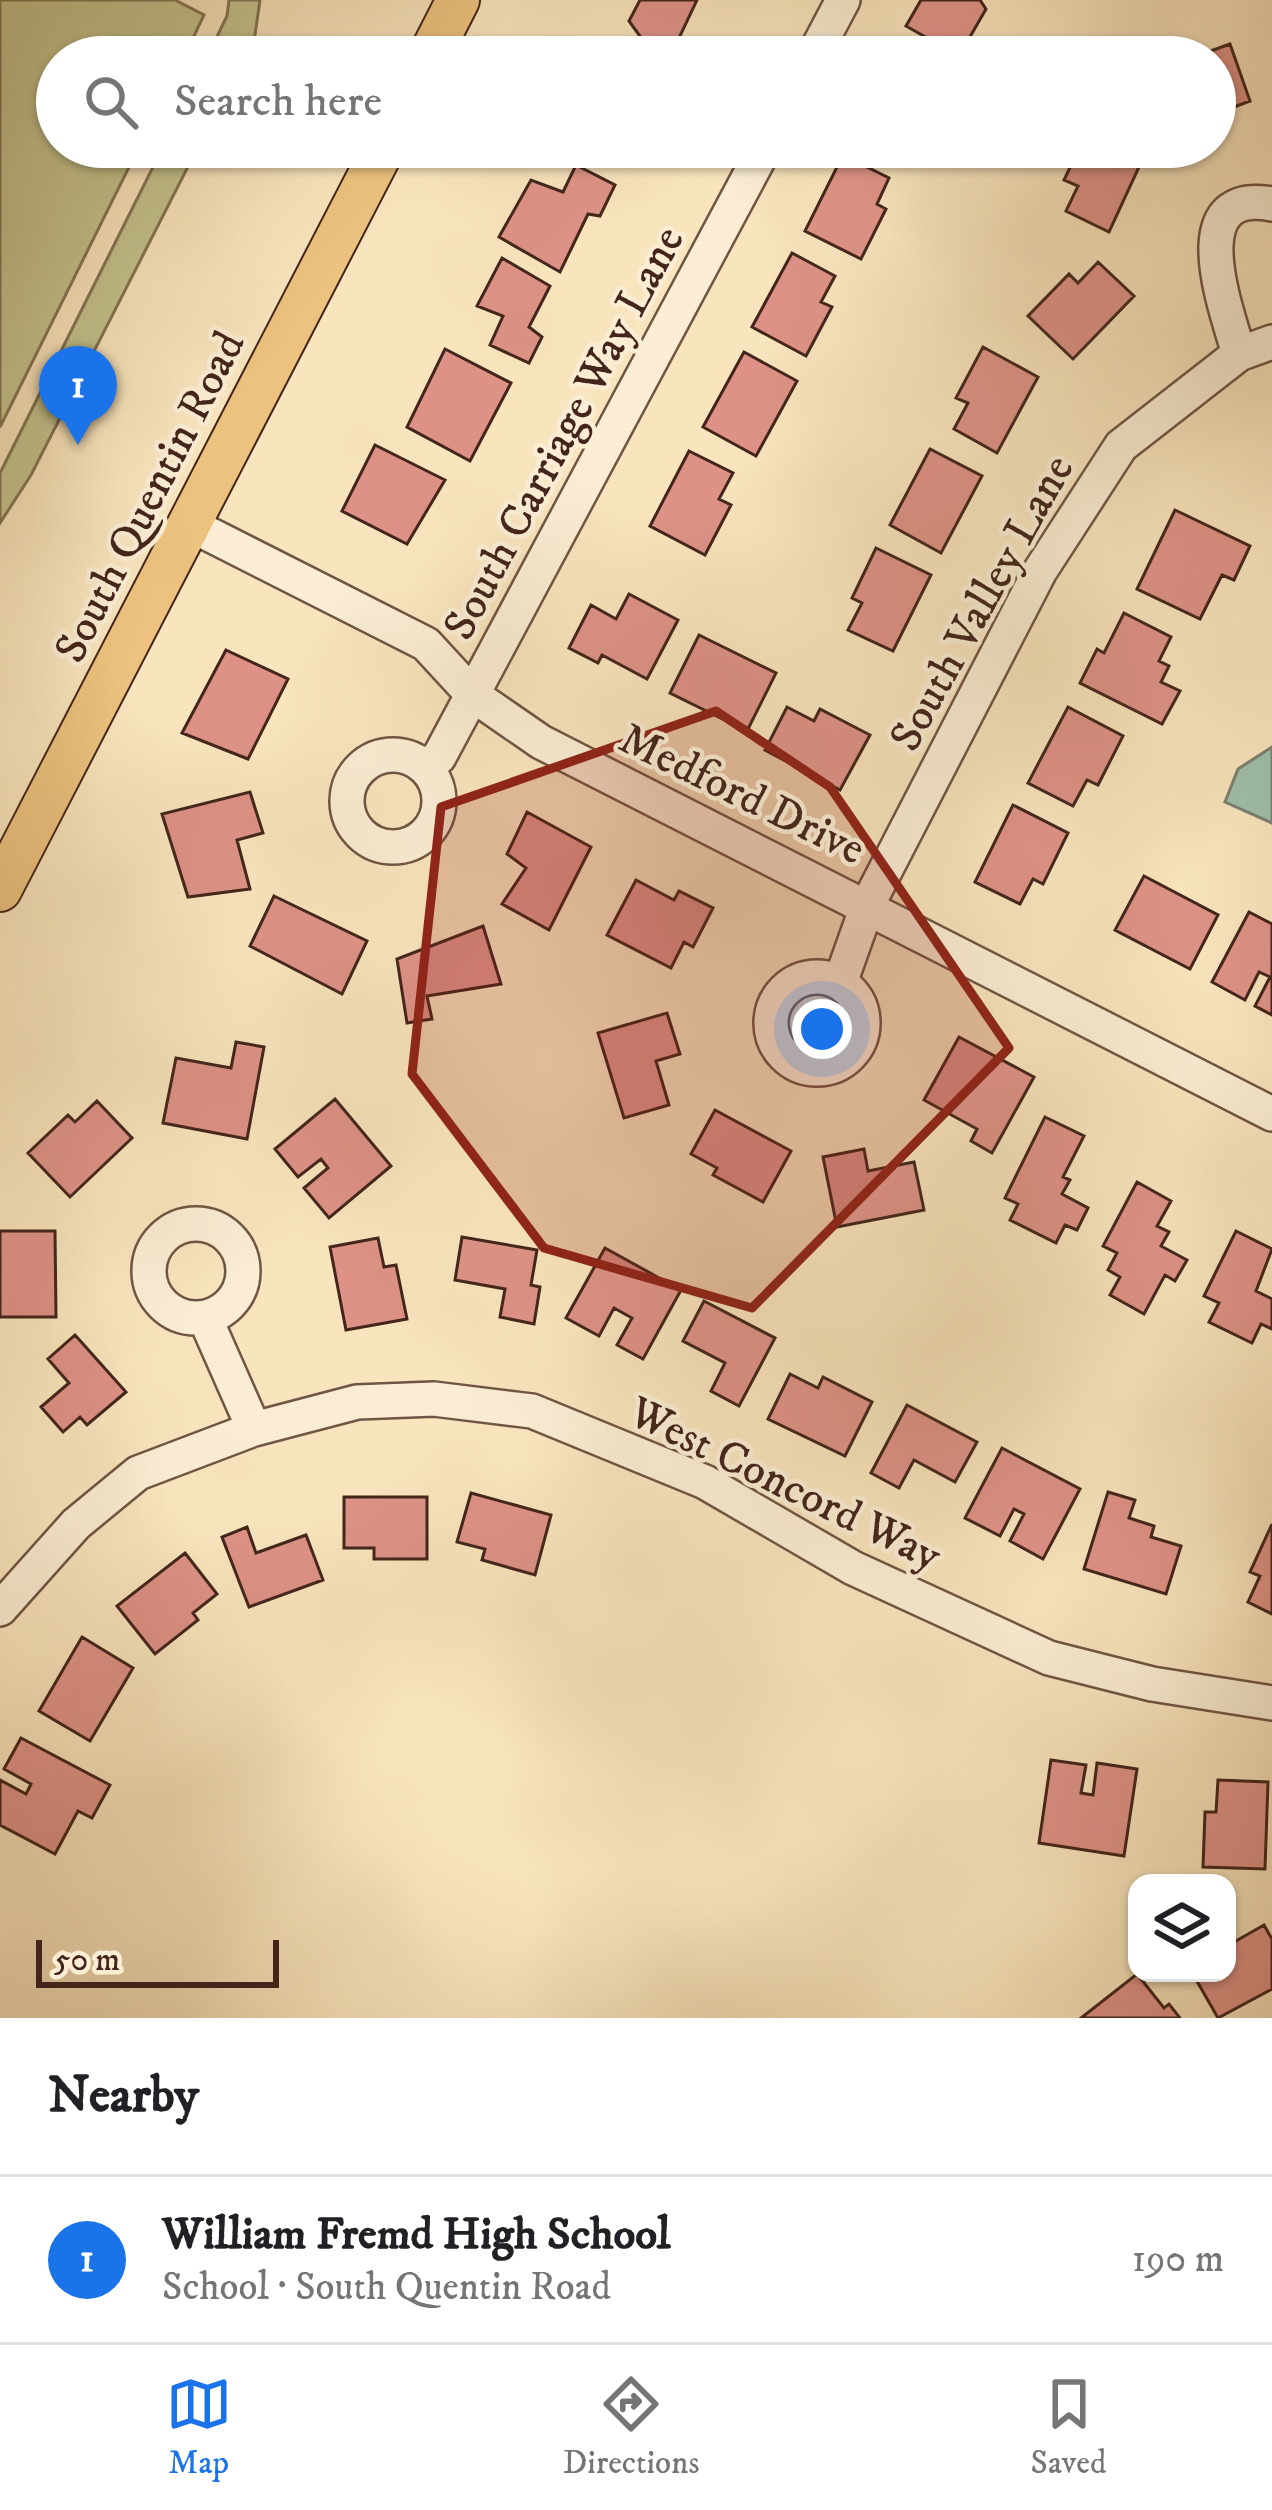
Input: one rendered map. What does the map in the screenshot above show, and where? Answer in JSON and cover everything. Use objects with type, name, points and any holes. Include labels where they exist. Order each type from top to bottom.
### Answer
[{"type":"main road","points":[[440,36],[458,0]]},
{"type":"main road","name":"South Quentin Road","points":[[0,890],[372,168]]},
{"type":"street","points":[[824,36],[843,0]]},
{"type":"street","name":"South Carriage Way Lane","points":[[425,767],[439,757],[754,168]]},
{"type":"street","points":[[1239,354],[1213,260],[1216,231],[1230,214],[1258,201],[1272,204]]},
{"type":"street","name":"South Valley Lane","points":[[840,983],[868,904],[1040,571],[1121,446],[1239,354],[1272,342]]},
{"type":"street","name":"Medford Drive","points":[[191,525],[426,644],[473,695],[541,742],[868,904],[1272,1114]]},
{"type":"street","points":[[205,1318],[254,1429]]},
{"type":"street","name":"West Concord Way","points":[[0,1609],[76,1524],[138,1472],[254,1429],[357,1402],[434,1399],[532,1411],[705,1482],[853,1568],[1049,1658],[1152,1684],[1272,1702]]},
{"type":"highlighted area","points":[[716,711],[830,787],[1009,1048],[752,1308],[544,1248],[412,1074],[441,807]]},
{"type":"shaded area","points":[[0,0],[175,0],[204,15],[194,36],[36,36],[36,168],[129,168],[0,427]]},
{"type":"shaded area","points":[[229,0],[260,0],[254,36],[217,36]]},
{"type":"shaded area","points":[[152,168],[187,168],[31,475],[0,523],[0,473]]},
{"type":"shaded area","points":[[1272,747],[1272,823],[1225,802],[1238,769]]},
{"type":"building","points":[[640,0],[697,0],[680,36],[640,36],[629,21]]},
{"type":"building","points":[[921,0],[980,0],[986,9],[970,36],[924,36],[906,26]]},
{"type":"building","points":[[1236,61],[1250,101],[1236,106]]},
{"type":"building","points":[[575,168],[615,185],[600,216],[588,214],[560,272],[499,237],[531,180],[563,192]]},
{"type":"building","points":[[836,168],[869,168],[889,178],[877,204],[886,209],[861,259],[805,231]]},
{"type":"building","points":[[1070,168],[1139,168],[1109,232],[1066,211],[1078,186],[1064,180]]},
{"type":"building","points":[[792,253],[835,276],[821,302],[832,307],[806,356],[752,327]]},
{"type":"building","points":[[502,258],[550,286],[529,327],[542,337],[529,363],[490,345],[503,316],[477,306]]},
{"type":"building","points":[[1098,262],[1134,296],[1073,359],[1028,316],[1069,274],[1078,283]]},
{"type":"building","points":[[983,347],[1038,377],[997,453],[954,429],[968,403],[956,398]]},
{"type":"building","points":[[445,349],[511,383],[470,461],[407,427]]},
{"type":"building","points":[[744,352],[797,381],[756,456],[703,427]]},
{"type":"building","points":[[375,445],[445,480],[407,544],[342,511]]},
{"type":"building","points":[[930,449],[982,476],[941,553],[890,525]]},
{"type":"building","points":[[689,451],[733,473],[719,499],[731,505],[705,555],[650,526]]},
{"type":"building","points":[[1175,510],[1250,546],[1234,580],[1222,575],[1200,619],[1137,589]]},
{"type":"building","points":[[876,548],[931,575],[893,651],[848,630],[862,603],[852,598]]},
{"type":"building","points":[[629,594],[678,620],[647,679],[602,655],[598,663],[569,648],[591,605],[616,619]]},
{"type":"building","points":[[1124,613],[1171,637],[1159,661],[1169,666],[1161,682],[1180,691],[1162,724],[1080,683],[1097,649],[1104,653]]},
{"type":"building","points":[[699,635],[776,673],[747,731],[670,693]]},
{"type":"building","points":[[226,650],[288,679],[248,759],[182,733]]},
{"type":"building","points":[[787,707],[814,721],[820,709],[870,735],[840,790],[765,750]]},
{"type":"building","points":[[1068,707],[1123,736],[1098,785],[1087,780],[1073,806],[1028,783]]},
{"type":"building","points":[[250,792],[263,833],[237,840],[250,889],[188,897],[162,814]]},
{"type":"building","points":[[1013,805],[1068,833],[1043,884],[1033,879],[1020,904],[975,882]]},
{"type":"building","points":[[527,812],[591,847],[549,930],[502,904],[526,868],[507,854]]},
{"type":"building","points":[[1144,876],[1218,915],[1190,969],[1115,930]]},
{"type":"building","points":[[636,880],[674,900],[679,891],[713,908],[693,947],[684,942],[671,968],[607,935]]},
{"type":"building","points":[[274,896],[367,941],[342,994],[250,946]]},
{"type":"building","points":[[1249,912],[1272,924],[1272,1015],[1255,1006],[1270,977],[1259,972],[1245,1000],[1212,982]]},
{"type":"building","points":[[483,926],[501,984],[427,996],[432,1019],[407,1023],[397,959]]},
{"type":"building","points":[[667,1013],[680,1054],[656,1061],[669,1105],[624,1118],[598,1033]]},
{"type":"building","points":[[959,1037],[1034,1077],[992,1153],[971,1141],[977,1129],[924,1100]]},
{"type":"building","points":[[236,1042],[264,1047],[247,1139],[163,1123],[176,1058],[231,1068]]},
{"type":"building","points":[[335,1099],[391,1166],[329,1218],[304,1188],[328,1168],[321,1159],[298,1177],[275,1149]]},
{"type":"building","points":[[97,1101],[132,1138],[70,1197],[28,1153],[68,1115],[75,1122]]},
{"type":"building","points":[[715,1110],[791,1151],[763,1202],[713,1175],[717,1168],[691,1154]]},
{"type":"building","points":[[1045,1117],[1084,1136],[1063,1177],[1070,1180],[1062,1194],[1088,1208],[1077,1230],[1065,1225],[1056,1243],[1010,1220],[1018,1204],[1005,1198]]},
{"type":"building","points":[[864,1149],[868,1171],[914,1162],[924,1210],[837,1227],[823,1157]]},
{"type":"building","points":[[1137,1182],[1171,1201],[1157,1226],[1169,1232],[1161,1246],[1187,1260],[1175,1281],[1165,1275],[1144,1314],[1110,1295],[1120,1277],[1108,1270],[1117,1253],[1103,1246]]},
{"type":"building","points":[[0,1231],[55,1231],[56,1317],[0,1317]]},
{"type":"building","points":[[1236,1231],[1272,1249],[1256,1291],[1272,1299],[1272,1329],[1261,1324],[1252,1343],[1209,1322],[1219,1303],[1204,1296]]},
{"type":"building","points":[[462,1237],[537,1250],[531,1285],[540,1287],[534,1324],[500,1317],[505,1289],[455,1280]]},
{"type":"building","points":[[378,1238],[384,1267],[396,1265],[407,1319],[346,1330],[330,1247]]},
{"type":"building","points":[[605,1248],[681,1290],[643,1359],[617,1345],[632,1318],[614,1308],[599,1336],[566,1318]]},
{"type":"building","points":[[704,1301],[775,1338],[739,1406],[711,1391],[725,1363],[683,1341]]},
{"type":"building","points":[[75,1335],[126,1392],[87,1425],[80,1417],[63,1432],[41,1407],[69,1383],[48,1359]]},
{"type":"building","points":[[790,1374],[818,1388],[823,1377],[872,1402],[845,1456],[768,1419]]},
{"type":"building","points":[[907,1405],[977,1442],[955,1482],[914,1460],[899,1488],[871,1473]]},
{"type":"building","points":[[1002,1448],[1080,1489],[1043,1559],[1010,1541],[1024,1514],[1014,1509],[1000,1536],[965,1518]]},
{"type":"building","points":[[1108,1492],[1135,1500],[1129,1518],[1154,1526],[1151,1537],[1181,1546],[1166,1594],[1084,1569]]},
{"type":"building","points":[[471,1493],[551,1515],[535,1575],[482,1560],[485,1549],[457,1542]]},
{"type":"building","points":[[344,1497],[427,1497],[427,1559],[374,1559],[374,1548],[344,1548]]},
{"type":"building","points":[[1272,1524],[1272,1614],[1248,1602],[1260,1576],[1250,1572]]},
{"type":"building","points":[[247,1527],[256,1553],[306,1535],[323,1580],[249,1607],[222,1537]]},
{"type":"building","points":[[185,1553],[217,1594],[193,1613],[198,1620],[155,1654],[117,1606]]},
{"type":"building","points":[[82,1637],[133,1668],[90,1741],[39,1711]]},
{"type":"building","points":[[21,1738],[110,1785],[92,1818],[78,1811],[55,1854],[0,1825],[0,1780],[26,1794],[31,1784],[4,1769]]},
{"type":"building","points":[[1051,1760],[1086,1765],[1081,1793],[1093,1795],[1097,1763],[1137,1769],[1124,1856],[1039,1843]]},
{"type":"building","points":[[1218,1780],[1268,1782],[1265,1869],[1203,1867],[1205,1812],[1216,1812]]},
{"type":"building","points":[[1264,1925],[1272,1939],[1272,1989],[1218,2018],[1197,1982],[1236,1982],[1236,1941]]},
{"type":"building","points":[[1128,1981],[1143,1982],[1164,2008],[1169,2004],[1180,2018],[1081,2018]]},
{"type":"place","name":"William Fremd High School","points":[[78,445]]}]
